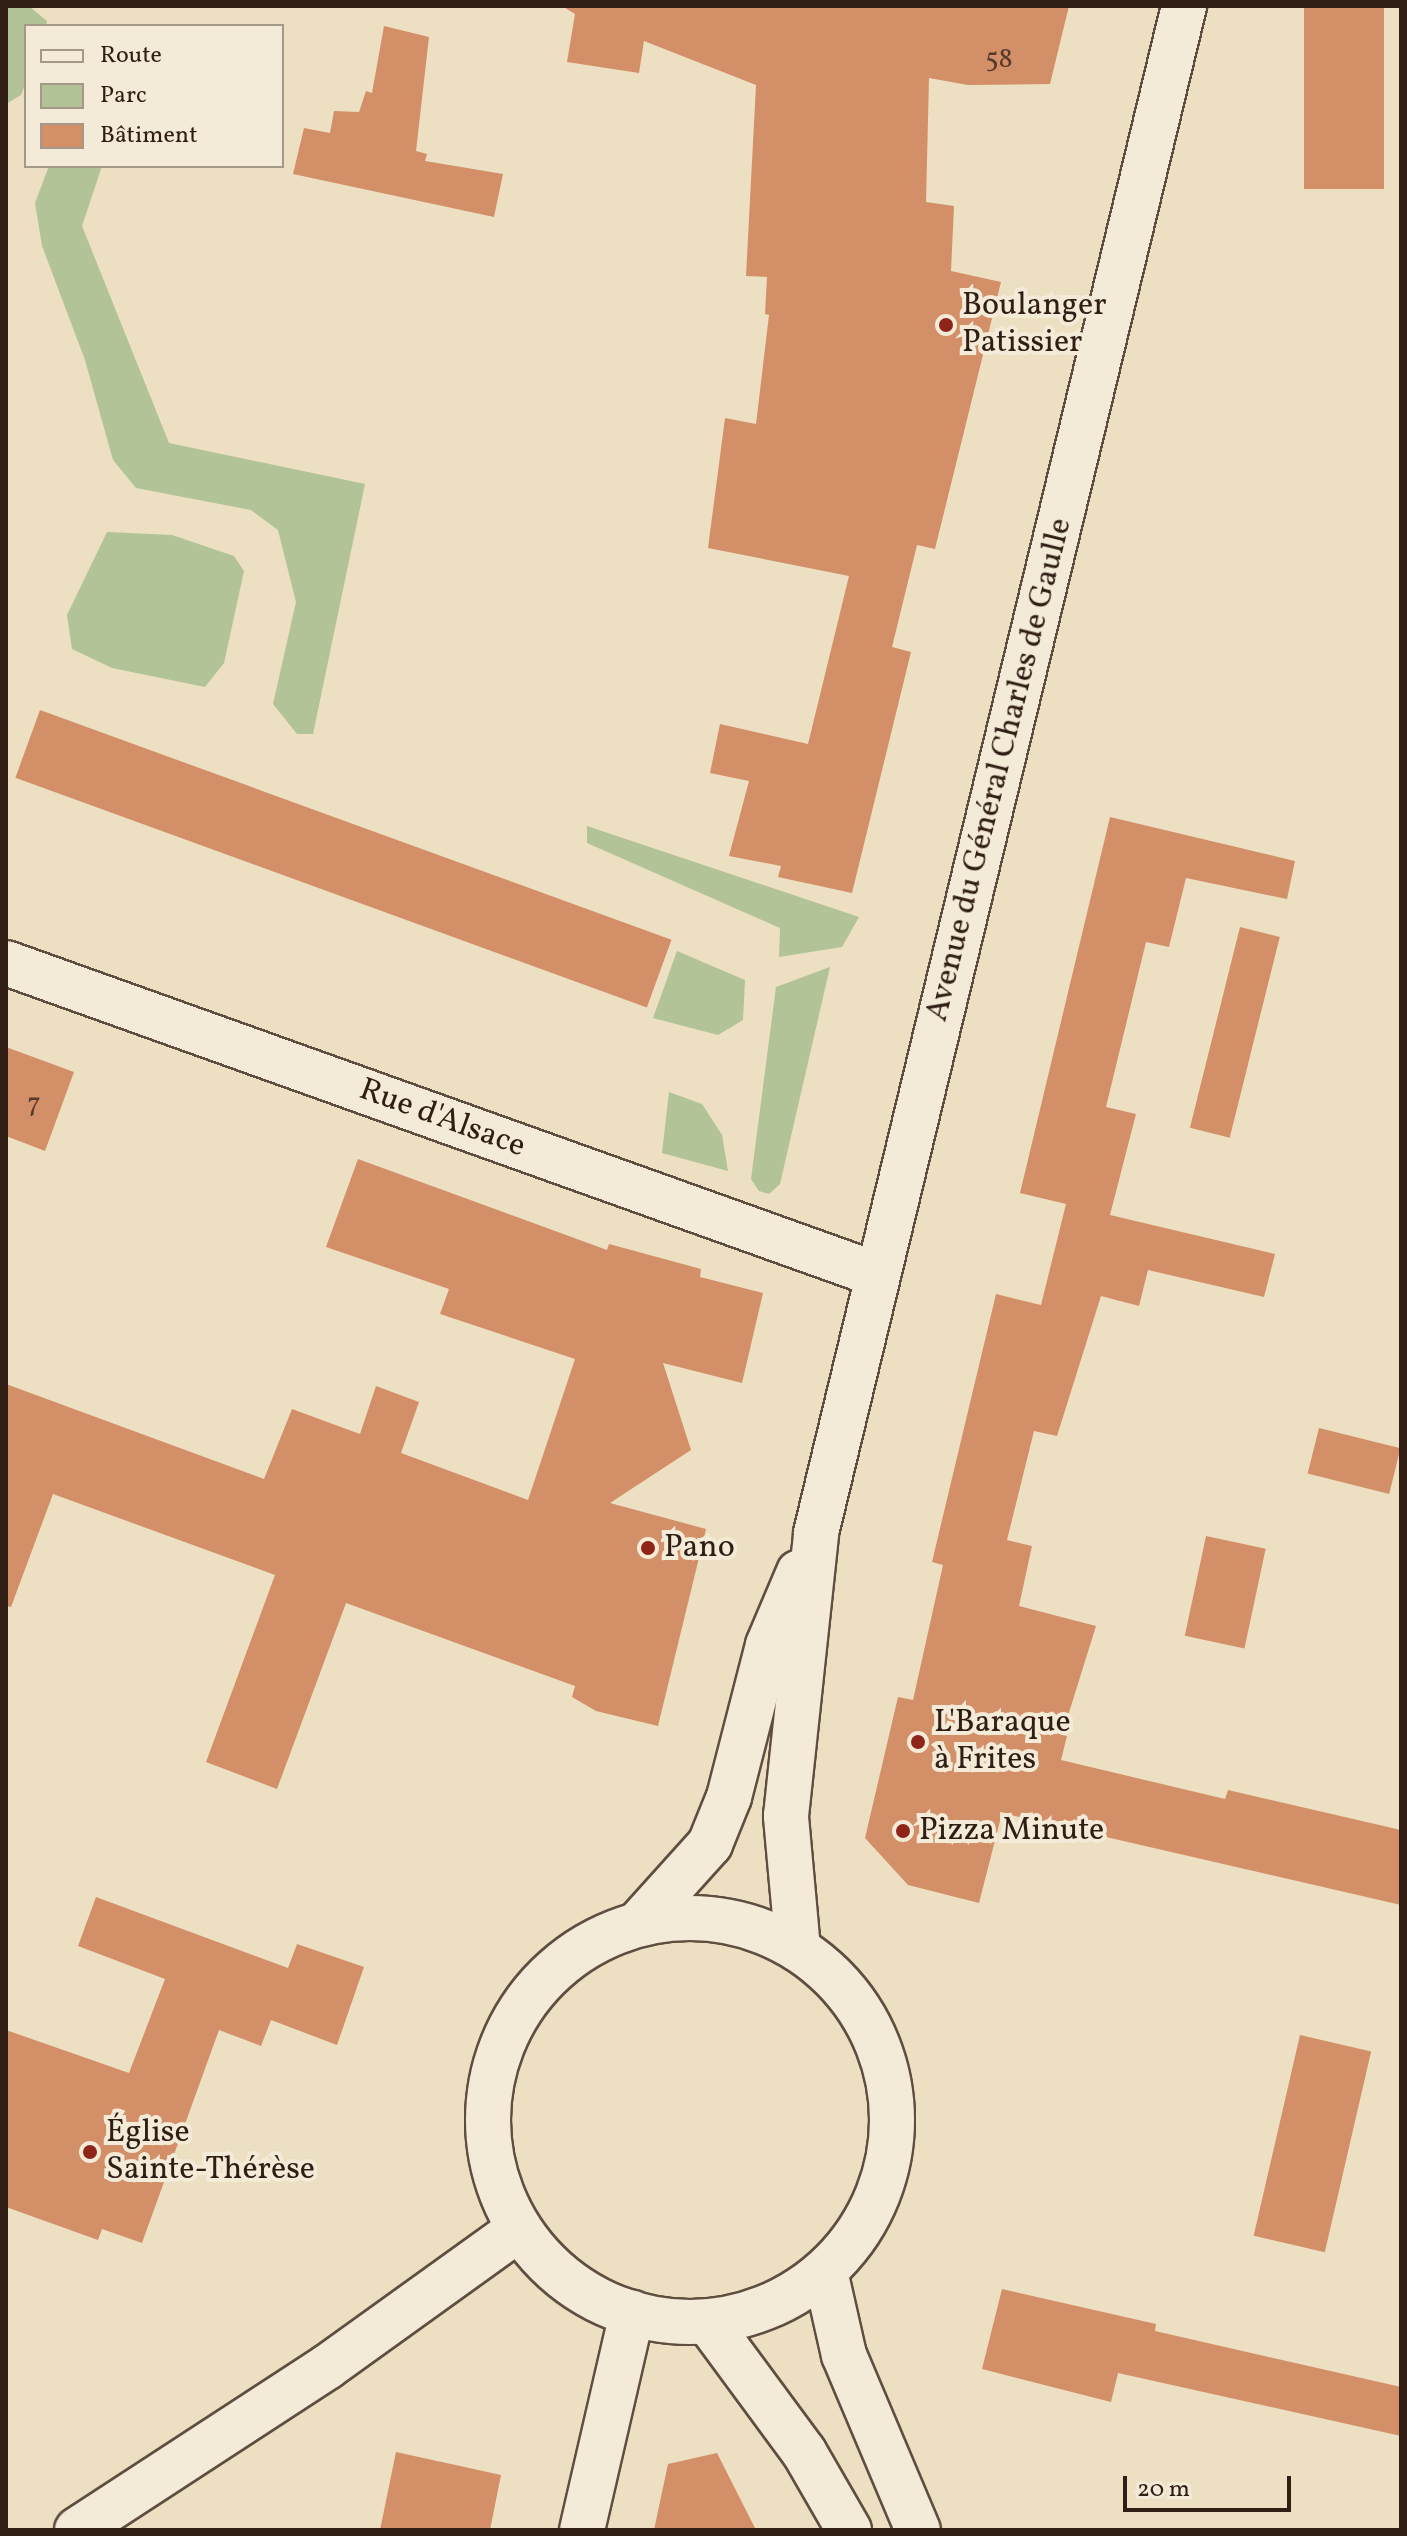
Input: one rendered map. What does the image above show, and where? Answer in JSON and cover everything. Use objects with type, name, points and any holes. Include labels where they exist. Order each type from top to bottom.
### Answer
[{"type":"main road","name":"Avenue du Général Charles de Gaulle","points":[[798,1949],[786,1816],[816,1533],[1184,6]]},
{"type":"main road","name":"Rue d'Alsace","points":[[6,963],[878,1275]]},
{"type":"main road","name":"Avenue du Général Charles de Gaulle","points":[[638,1924],[710,1844],[729,1797],[768,1645],[816,1533]]},
{"type":"main road","points":[[693,1917],[748,1926],[798,1949],[833,1977],[861,2012],[880,2053],[891,2097],[892,2136],[871,2210],[825,2271],[777,2302],[708,2322],[632,2313],[578,2288],[519,2229],[498,2184],[488,2136],[490,2087],[503,2040],[528,1997],[559,1964],[596,1940],[638,1924],[693,1917]]},
{"type":"main road","points":[[77,2530],[327,2367],[519,2229]]},
{"type":"main road","points":[[825,2271],[844,2355],[918,2530]]},
{"type":"main road","points":[[582,2530],[632,2313]]},
{"type":"main road","points":[[708,2322],[804,2452],[849,2530]]},
{"type":"green space","points":[[6,6],[29,6],[47,21],[46,24],[24,24],[24,87],[21,95],[6,104]]},
{"type":"green space","points":[[48,168],[101,168],[82,226],[169,443],[365,484],[313,734],[297,734],[273,704],[296,602],[278,530],[251,510],[136,488],[113,460],[85,360],[42,246],[35,203]]},
{"type":"green space","points":[[107,532],[172,535],[234,556],[244,571],[224,663],[205,687],[112,668],[72,649],[67,615]]},
{"type":"green space","points":[[587,826],[859,917],[842,947],[779,957],[780,928],[587,843]]},
{"type":"green space","points":[[677,951],[745,980],[743,1020],[718,1035],[653,1018]]},
{"type":"green space","points":[[830,967],[780,1184],[769,1194],[759,1191],[751,1179],[776,987]]},
{"type":"green space","points":[[669,1092],[702,1104],[722,1135],[728,1171],[662,1153]]},
{"type":"building","points":[[562,6],[1069,6],[1050,84],[968,85],[929,78],[926,202],[954,206],[951,271],[1001,282],[935,549],[917,545],[892,647],[911,652],[852,893],[778,877],[781,866],[729,856],[749,781],[710,773],[720,724],[808,744],[849,576],[708,548],[725,418],[756,424],[769,315],[765,314],[767,277],[746,276],[756,85],[644,41],[639,73],[567,62],[575,14]]},
{"type":"building","points":[[1304,6],[1384,6],[1384,189],[1304,189]]},
{"type":"building","points":[[384,26],[429,37],[416,151],[427,154],[425,161],[503,174],[494,217],[293,174],[304,128],[330,133],[334,111],[359,112],[366,91],[372,93]]},
{"type":"building","points":[[40,710],[671,940],[647,1007],[15,778]]},
{"type":"building","points":[[1110,817],[1295,861],[1287,899],[1186,878],[1169,947],[1146,942],[1106,1107],[1136,1114],[1110,1215],[1275,1254],[1264,1297],[1148,1270],[1139,1306],[1101,1296],[1057,1436],[1034,1431],[1007,1540],[1032,1546],[1019,1606],[1096,1626],[1062,1735],[1067,1736],[1061,1760],[1225,1799],[1228,1790],[1401,1830],[1401,1905],[1002,1813],[979,1903],[908,1885],[865,1838],[898,1697],[913,1700],[943,1565],[932,1562],[996,1294],[1041,1305],[1066,1204],[1020,1193]]},
{"type":"building","points":[[1240,927],[1280,937],[1230,1138],[1190,1128]]},
{"type":"building","points":[[6,1047],[74,1072],[45,1151],[6,1136]]},
{"type":"building","points":[[358,1159],[607,1250],[609,1244],[701,1269],[700,1277],[763,1293],[742,1383],[663,1363],[691,1450],[610,1503],[706,1529],[658,1726],[596,1711],[572,1697],[575,1686],[346,1603],[277,1789],[206,1762],[275,1575],[53,1494],[11,1607],[6,1606],[6,1384],[264,1479],[292,1409],[360,1434],[376,1386],[419,1402],[401,1453],[528,1500],[575,1359],[440,1314],[449,1289],[326,1247]]},
{"type":"building","points":[[1319,1428],[1401,1448],[1389,1494],[1308,1474]]},
{"type":"building","points":[[1206,1536],[1266,1549],[1244,1648],[1185,1636]]},
{"type":"building","points":[[96,1897],[288,1968],[297,1944],[364,1967],[337,2045],[271,2020],[261,2046],[219,2030],[142,2243],[102,2229],[98,2240],[6,2207],[6,2030],[129,2073],[165,1979],[78,1946]]},
{"type":"building","points":[[1300,2035],[1371,2051],[1325,2252],[1254,2236]]},
{"type":"building","points":[[1002,2289],[1156,2324],[1155,2331],[1401,2387],[1401,2436],[1118,2373],[1111,2402],[982,2369]]},
{"type":"building","points":[[396,2452],[501,2475],[490,2530],[380,2530]]},
{"type":"building","points":[[717,2453],[756,2530],[654,2530],[668,2464]]},
{"type":"place","name":"Boulanger Patissier","points":[[946,325]]},
{"type":"place","name":"Pano","points":[[648,1548]]},
{"type":"place","name":"L'Baraque à Frites","points":[[918,1742]]},
{"type":"place","name":"Pizza Minute","points":[[903,1831]]},
{"type":"place","name":"Église Sainte-Thérèse","points":[[90,2152]]}]
